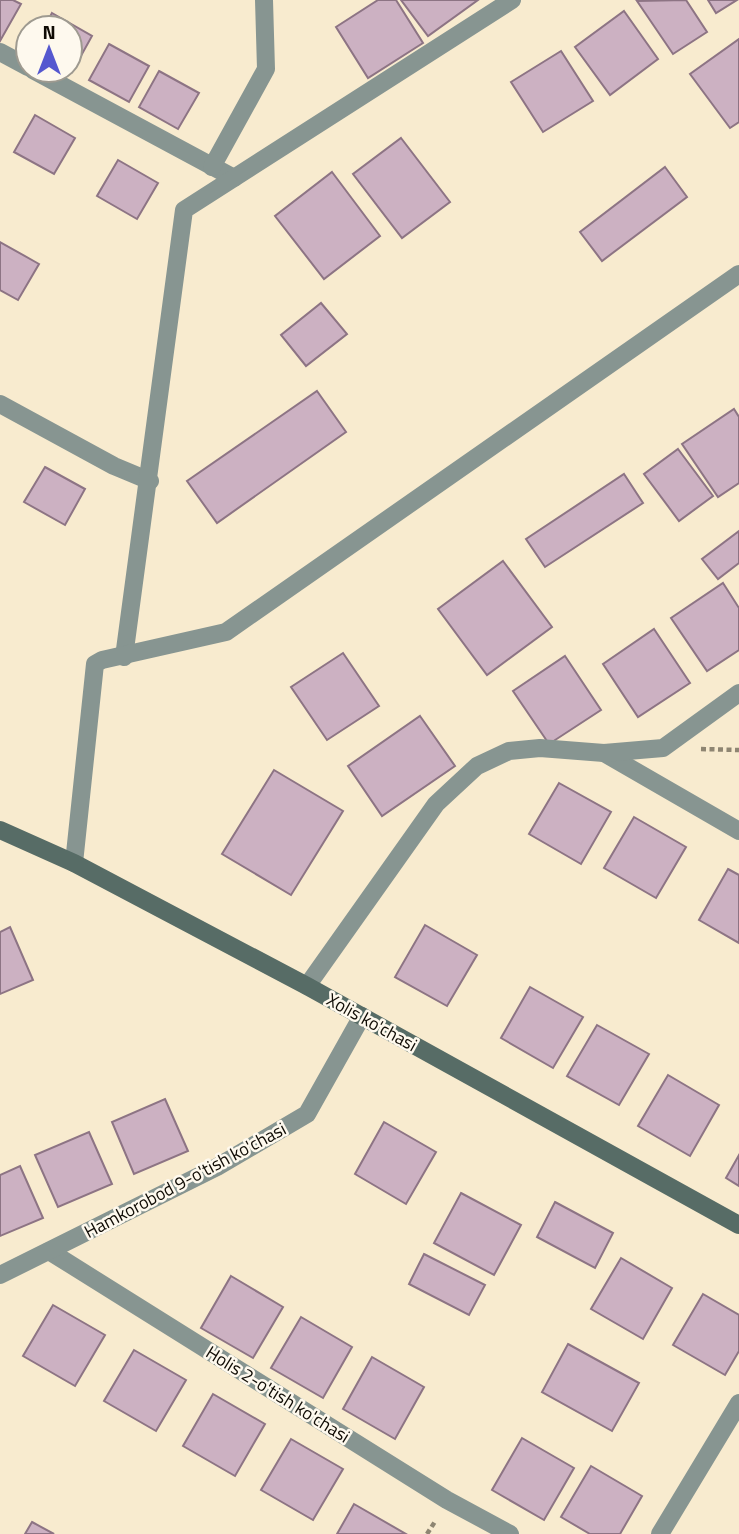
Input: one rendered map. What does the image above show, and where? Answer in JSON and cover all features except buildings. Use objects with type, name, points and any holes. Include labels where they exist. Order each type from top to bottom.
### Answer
[{"type":"street","points":[[212,167],[266,69],[264,0]]},
{"type":"street","points":[[124,657],[184,210],[512,0]]},
{"type":"street","points":[[59,84],[234,178]]},
{"type":"street","points":[[74,863],[95,664],[102,660],[226,632],[739,274]]},
{"type":"street","points":[[0,404],[114,466],[149,481]]},
{"type":"street","points":[[307,986],[436,804],[478,766],[509,751],[540,748],[604,753],[663,748],[739,693]]},
{"type":"street","points":[[604,753],[739,831]]},
{"type":"street","name":"Xolis ko'chasi","points":[[0,830],[74,863],[307,986],[739,1225]]},
{"type":"street","name":"Hamkorobod 9-o'tish ko'chasi","points":[[0,1275],[217,1167],[307,1114],[362,1016]]},
{"type":"street","name":"Holis 2-o'tish ko'chasi","points":[[49,1251],[447,1500],[510,1534]]},
{"type":"street","points":[[660,1534],[739,1403]]}]
